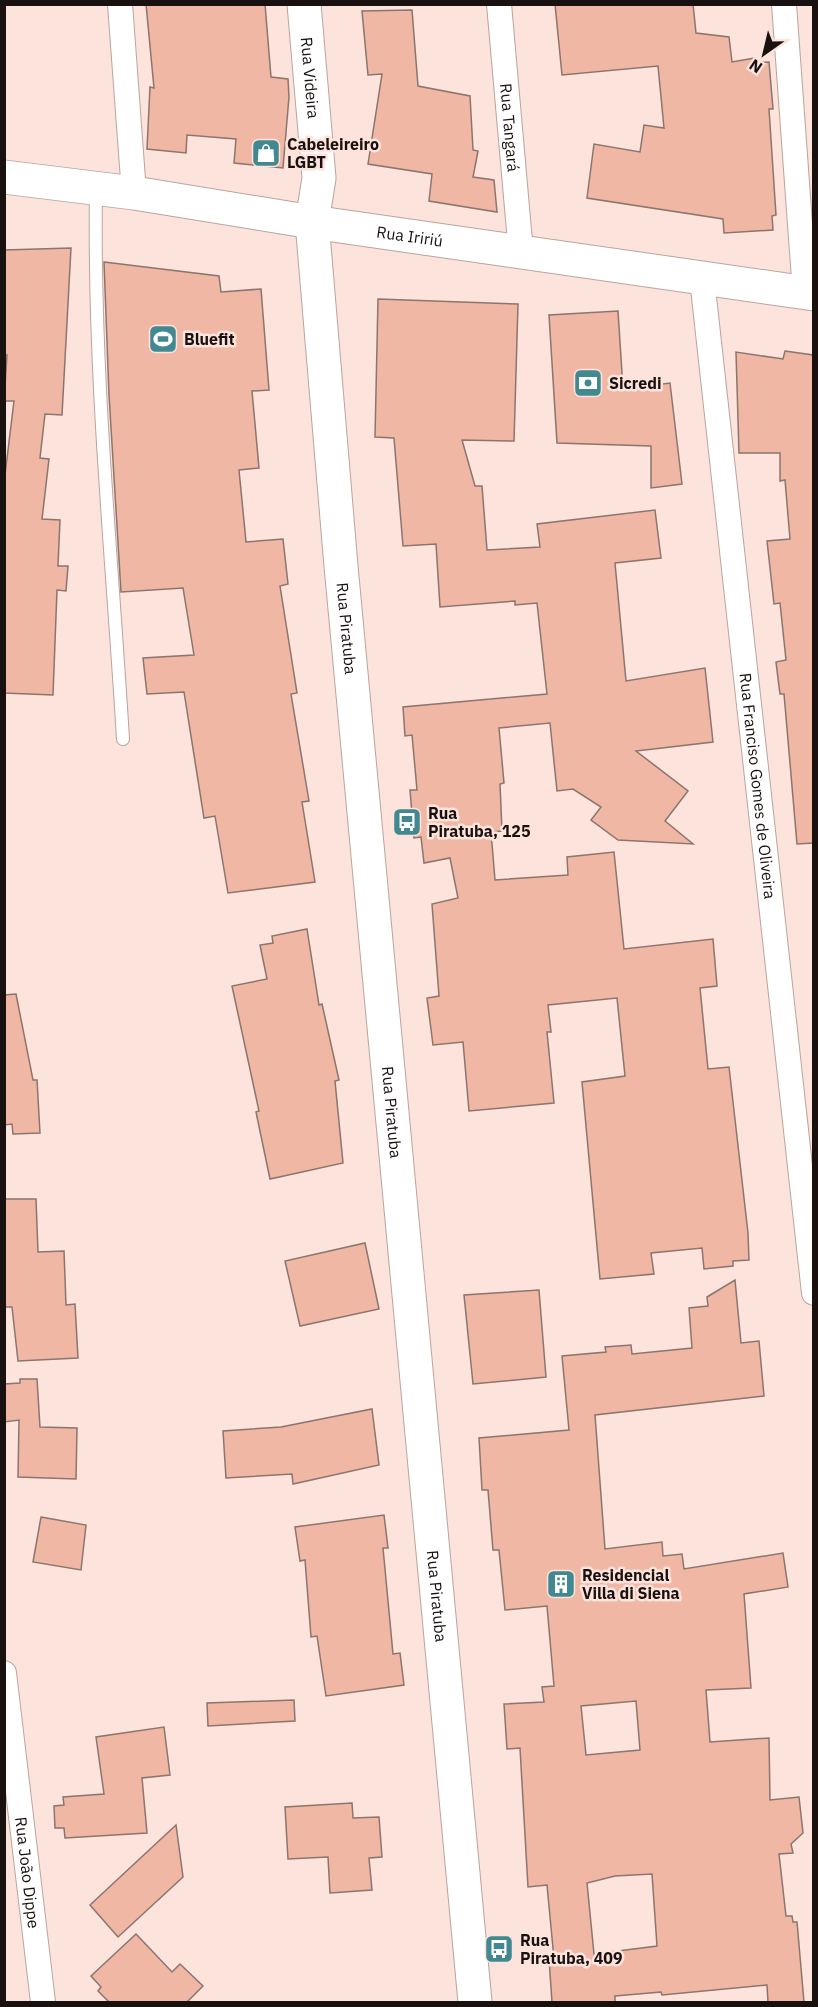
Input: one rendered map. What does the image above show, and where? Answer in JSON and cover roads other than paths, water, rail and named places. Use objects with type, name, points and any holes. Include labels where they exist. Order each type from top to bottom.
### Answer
[{"type":"main road","name":"Rua Videira","points":[[304,4],[319,178],[312,222]]},
{"type":"main road","name":"Rua Iririú","points":[[4,177],[134,194],[809,294]]},
{"type":"main road","name":"Rua Piratuba","points":[[312,222],[341,566],[475,2002]]},
{"type":"street","points":[[120,4],[134,194]]},
{"type":"street","name":"Rua Tangará","points":[[499,4],[521,252]]},
{"type":"street","points":[[784,4],[809,294]]},
{"type":"street","name":"Rua Franciso Gomes de Oliveira","points":[[702,279],[813,1293]]},
{"type":"street","name":"Rua João Dippe","points":[[4,1672],[43,2002]]},
{"type":"lane","points":[[96,189],[95,264],[98,353],[123,739]]},
{"type":"place","name":"Cabeleireiro LGBT","points":[[266,153]]},
{"type":"place","name":"Bluefit","points":[[163,339]]},
{"type":"place","name":"Sicredi","points":[[588,383]]},
{"type":"place","name":"Rua Piratuba, 125","points":[[407,822]]},
{"type":"place","name":"Residencial Villa di Siena","points":[[561,1584]]},
{"type":"place","name":"Rua Piratuba, 409","points":[[499,1949]]}]
